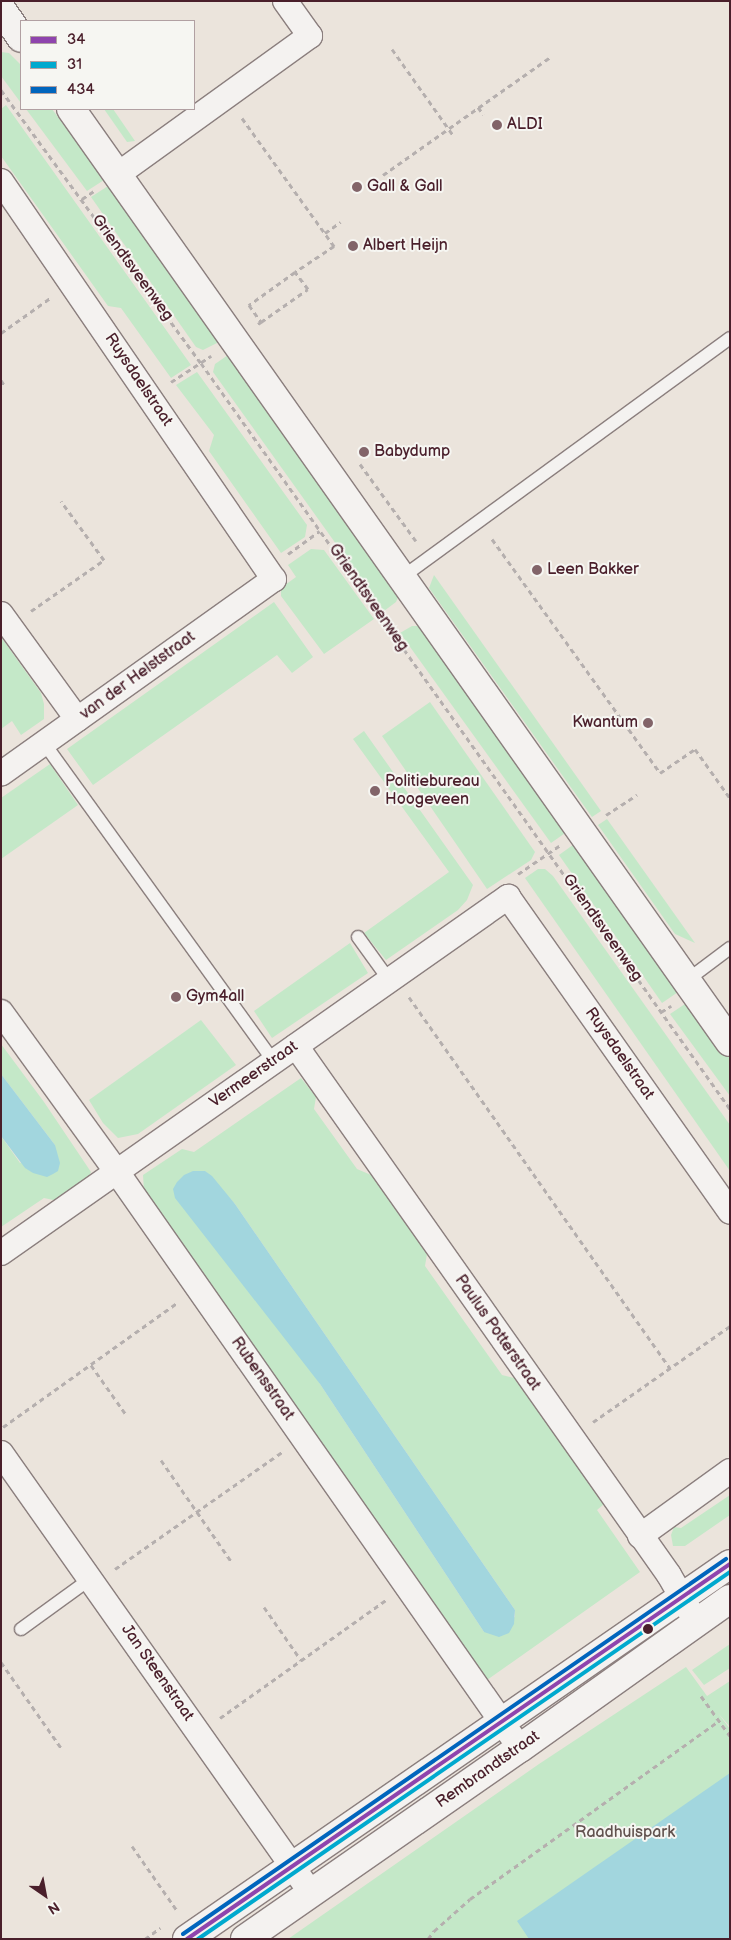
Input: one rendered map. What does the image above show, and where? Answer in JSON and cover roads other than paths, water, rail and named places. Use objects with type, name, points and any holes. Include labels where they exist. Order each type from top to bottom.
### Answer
[{"type":"street","points":[[117,175],[310,36],[285,1]]},
{"type":"street","points":[[72,110],[730,1042]]},
{"type":"street","name":"Ruysdaelstraat","points":[[1,181],[270,574]]},
{"type":"street","name":"van der Helststraat","points":[[1,774],[270,574]]},
{"type":"street","points":[[5,620],[77,719]]},
{"type":"street","name":"Ruysdaelstraat","points":[[508,897],[730,1212]]},
{"type":"street","name":"Vermeerstraat","points":[[1,1254],[508,897]]},
{"type":"street","name":"Rubensstraat","points":[[1,1012],[117,1172],[520,1748]]},
{"type":"street","name":"Paulus Potterstraat","points":[[296,1046],[683,1596],[696,1622]]},
{"type":"street","name":"Jan Steenstraat","points":[[1,1453],[311,1894]]},
{"type":"street","points":[[640,1536],[730,1471]]},
{"type":"street","name":"Rembrandtstraat","points":[[183,1927],[292,1865],[730,1564]]},
{"type":"street","name":"Rembrandtstraat","points":[[245,1939],[730,1600]]},
{"type":"lane","points":[[401,578],[728,345]]},
{"type":"lane","points":[[44,743],[274,1062]]},
{"type":"lane","points":[[358,937],[392,978]]},
{"type":"lane","points":[[686,980],[730,948]]},
{"type":"lane","points":[[21,1629],[92,1582]]},
{"type":"water","points":[[1,1074],[55,1145],[60,1163],[58,1171],[47,1177],[33,1173],[25,1168],[1,1136]]},
{"type":"water","points":[[193,1171],[205,1171],[212,1176],[235,1204],[515,1610],[514,1624],[509,1633],[499,1637],[484,1632],[320,1384],[175,1198],[173,1189],[177,1182],[184,1175]]},
{"type":"water","points":[[730,1773],[730,1939],[529,1939],[517,1921]]},
{"type":"place","name":"ALDI","points":[[497,125]]},
{"type":"place","name":"Gall & Gall","points":[[357,187]]},
{"type":"place","name":"Albert Heijn","points":[[353,246]]},
{"type":"place","name":"Babydump","points":[[364,452]]},
{"type":"place","name":"Leen Bakker","points":[[537,570]]},
{"type":"place","name":"Kwantum","points":[[648,723]]},
{"type":"place","name":"Politiebureau Hoogeveen","points":[[375,791]]},
{"type":"place","name":"Gym4all","points":[[176,997]]},
{"type":"park label","name":"Raadhuispark","points":[[625,1833]]}]
